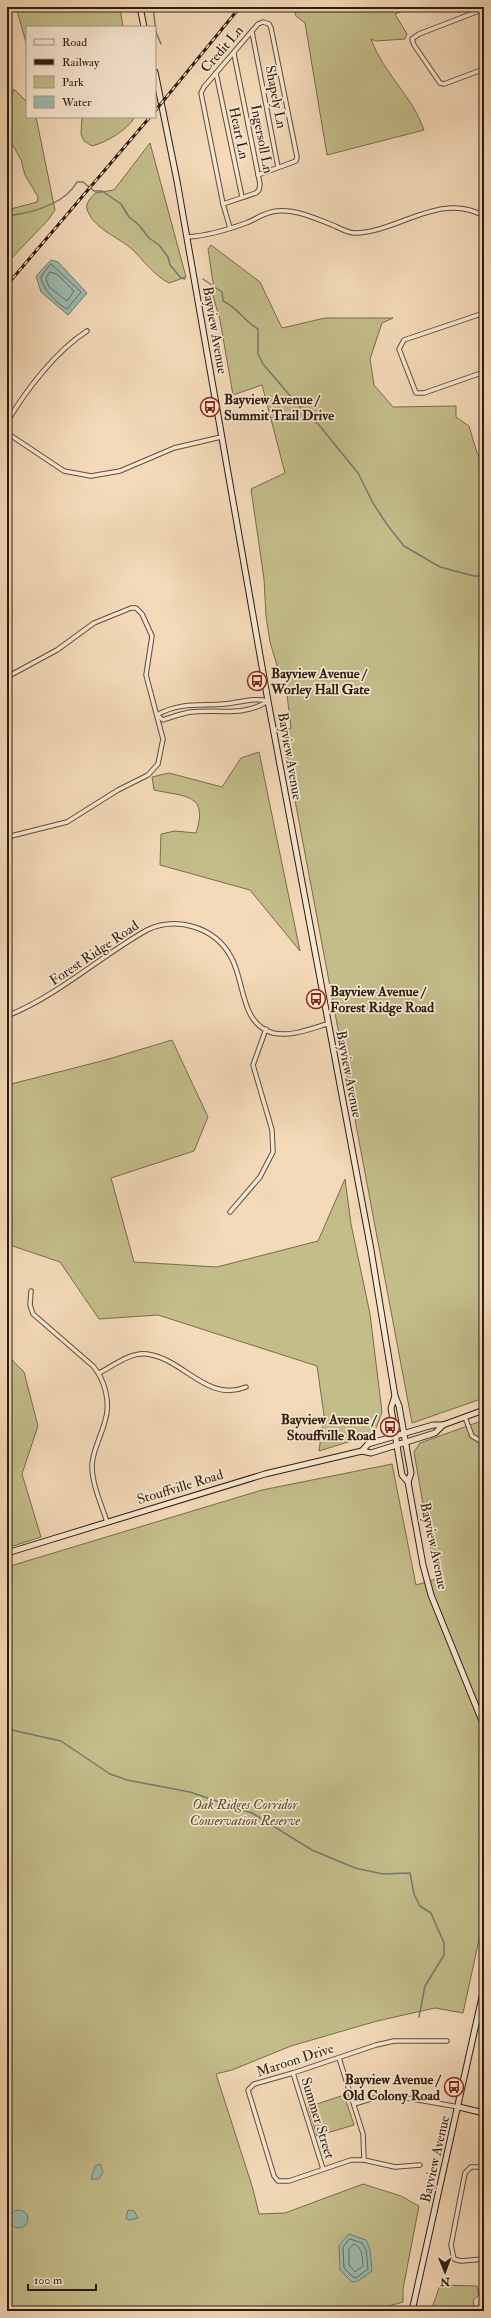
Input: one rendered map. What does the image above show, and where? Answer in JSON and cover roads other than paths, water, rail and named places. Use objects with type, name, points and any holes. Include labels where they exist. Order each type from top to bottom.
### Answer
[{"type":"main road","points":[[140,7],[144,26]]},
{"type":"main road","name":"Bayview Avenue","points":[[156,77],[187,237],[268,702],[327,1024],[371,1250],[395,1396],[400,1406],[411,1473],[408,1482],[423,1564],[431,1595],[484,1726]]},
{"type":"main road","name":"Bayview Avenue","points":[[395,1396],[391,1408],[402,1475],[408,1482]]},
{"type":"main road","name":"Stouffville Road","points":[[362,1451],[368,1444],[432,1425],[443,1425],[484,1410]]},
{"type":"main road","name":"Stouffville Road","points":[[7,1553],[265,1474],[362,1451],[370,1452],[397,1445],[435,1433],[443,1425]]},
{"type":"main road","name":"Bayview Avenue","points":[[412,2311],[459,2107],[484,1988]]},
{"type":"main road","points":[[459,2107],[484,2113]]},
{"type":"street","points":[[484,9],[419,34],[412,39],[414,45],[440,83],[444,84],[484,69]]},
{"type":"street","name":"Credit Ln","points":[[230,228],[223,204],[201,98],[204,87],[252,32],[263,22],[269,24],[272,28],[297,157],[296,161],[258,175]]},
{"type":"street","name":"Shapely Ln","points":[[252,32],[278,167]]},
{"type":"street","name":"Ingersoll Ln","points":[[223,204],[259,190],[258,175],[234,54]]},
{"type":"street","name":"Heart Ln","points":[[216,73],[242,197]]},
{"type":"street","points":[[187,237],[200,236],[230,228],[247,223],[260,215],[278,211],[297,212],[355,233],[448,207],[474,210],[484,216]]},
{"type":"street","points":[[484,313],[404,340],[399,348],[416,393],[424,392],[484,372]]},
{"type":"street","points":[[7,422],[31,387],[66,346],[87,331]]},
{"type":"street","points":[[7,434],[64,471],[91,476],[120,471],[174,448],[221,437]]},
{"type":"street","points":[[7,677],[57,650],[94,623],[131,608],[136,608],[142,614],[152,636],[146,675],[163,738],[162,752],[158,764],[148,775],[118,790],[67,822],[7,837]]},
{"type":"street","points":[[157,716],[189,704],[225,704],[258,699],[268,702]]},
{"type":"street","points":[[157,716],[163,720],[190,712],[226,712],[259,707],[268,702]]},
{"type":"street","name":"Forest Ridge Road","points":[[7,1016],[60,990],[147,930],[162,924],[175,924],[199,928],[217,940],[227,951],[236,968],[250,1014],[253,1019],[266,1029],[285,1034],[327,1024]]},
{"type":"street","points":[[230,1212],[260,1177],[273,1152],[272,1130],[254,1064],[266,1029]]},
{"type":"street","points":[[31,1291],[30,1305],[33,1314],[99,1372],[107,1396],[106,1414],[93,1455],[92,1467],[95,1487],[107,1522]]},
{"type":"street","points":[[99,1372],[116,1363],[147,1354],[164,1360],[208,1386],[220,1390],[235,1391],[246,1387]]},
{"type":"street","points":[[465,1417],[472,1436],[484,1443]]},
{"type":"street","name":"Maroon Drive","points":[[420,2165],[394,2166],[364,2160],[351,2160],[323,2168],[289,2181],[278,2181],[274,2176],[262,2140],[248,2090],[254,2084],[293,2074],[394,2041],[447,2041]]},
{"type":"street","points":[[339,2058],[364,2140],[364,2160]]},
{"type":"street","name":"Summer Street","points":[[293,2074],[323,2168]]},
{"type":"street","points":[[354,2104],[381,2096],[395,2096],[459,2107]]},
{"type":"street","points":[[484,2167],[471,2167],[465,2173],[451,2245],[454,2259],[461,2261],[484,2259]]},
{"type":"water","points":[[51,260],[58,262],[87,293],[68,315],[41,292],[36,276]]},
{"type":"water","points":[[100,2164],[103,2172],[99,2179],[91,2179],[95,2166]]},
{"type":"water","points":[[15,2210],[23,2210],[28,2215],[26,2226],[23,2228],[15,2228],[10,2223],[10,2215]]},
{"type":"water","points":[[128,2210],[134,2211],[138,2218],[129,2220],[126,2218]]},
{"type":"water","points":[[349,2234],[366,2240],[370,2249],[372,2271],[358,2281],[352,2282],[340,2270],[339,2245]]},
{"type":"waterway","points":[[153,7],[155,26]]},
{"type":"waterway","points":[[156,32],[161,44]]},
{"type":"waterway","points":[[7,216],[26,213],[55,202],[64,197],[77,182],[83,182],[94,191],[102,191],[121,204],[129,217],[139,225],[149,238],[159,245],[168,257],[170,265],[181,278],[185,279]]},
{"type":"waterway","points":[[203,279],[222,292],[223,301],[233,307],[249,323],[258,329],[258,354],[263,364],[298,405],[319,425],[358,473],[373,503],[388,526],[404,546],[440,567],[474,576],[484,576]]},
{"type":"waterway","points":[[7,1729],[61,1741],[110,1774],[127,1780],[190,1792],[252,1813],[312,1850],[355,1868],[383,1874],[410,1873],[414,1894],[420,1906],[431,1913],[444,1943],[444,1955],[425,1986],[419,2017]]},
{"type":"railway","points":[[156,110],[240,7]]},
{"type":"railway","points":[[7,285],[149,118]]},
{"type":"place","name":"Bayview Avenue / Summit Trail Drive","points":[[210,407]]},
{"type":"place","name":"Bayview Avenue / Worley Hall Gate","points":[[257,681]]},
{"type":"place","name":"Bayview Avenue / Forest Ridge Road","points":[[316,999]]},
{"type":"place","name":"Bayview Avenue / Stouffville Road","points":[[390,1427]]},
{"type":"place","name":"Bayview Avenue / Old Colony Road","points":[[454,2087]]},
{"type":"park label","name":"Oak Ridges Corridor Conservation Reserve","points":[[245,1812]]}]
